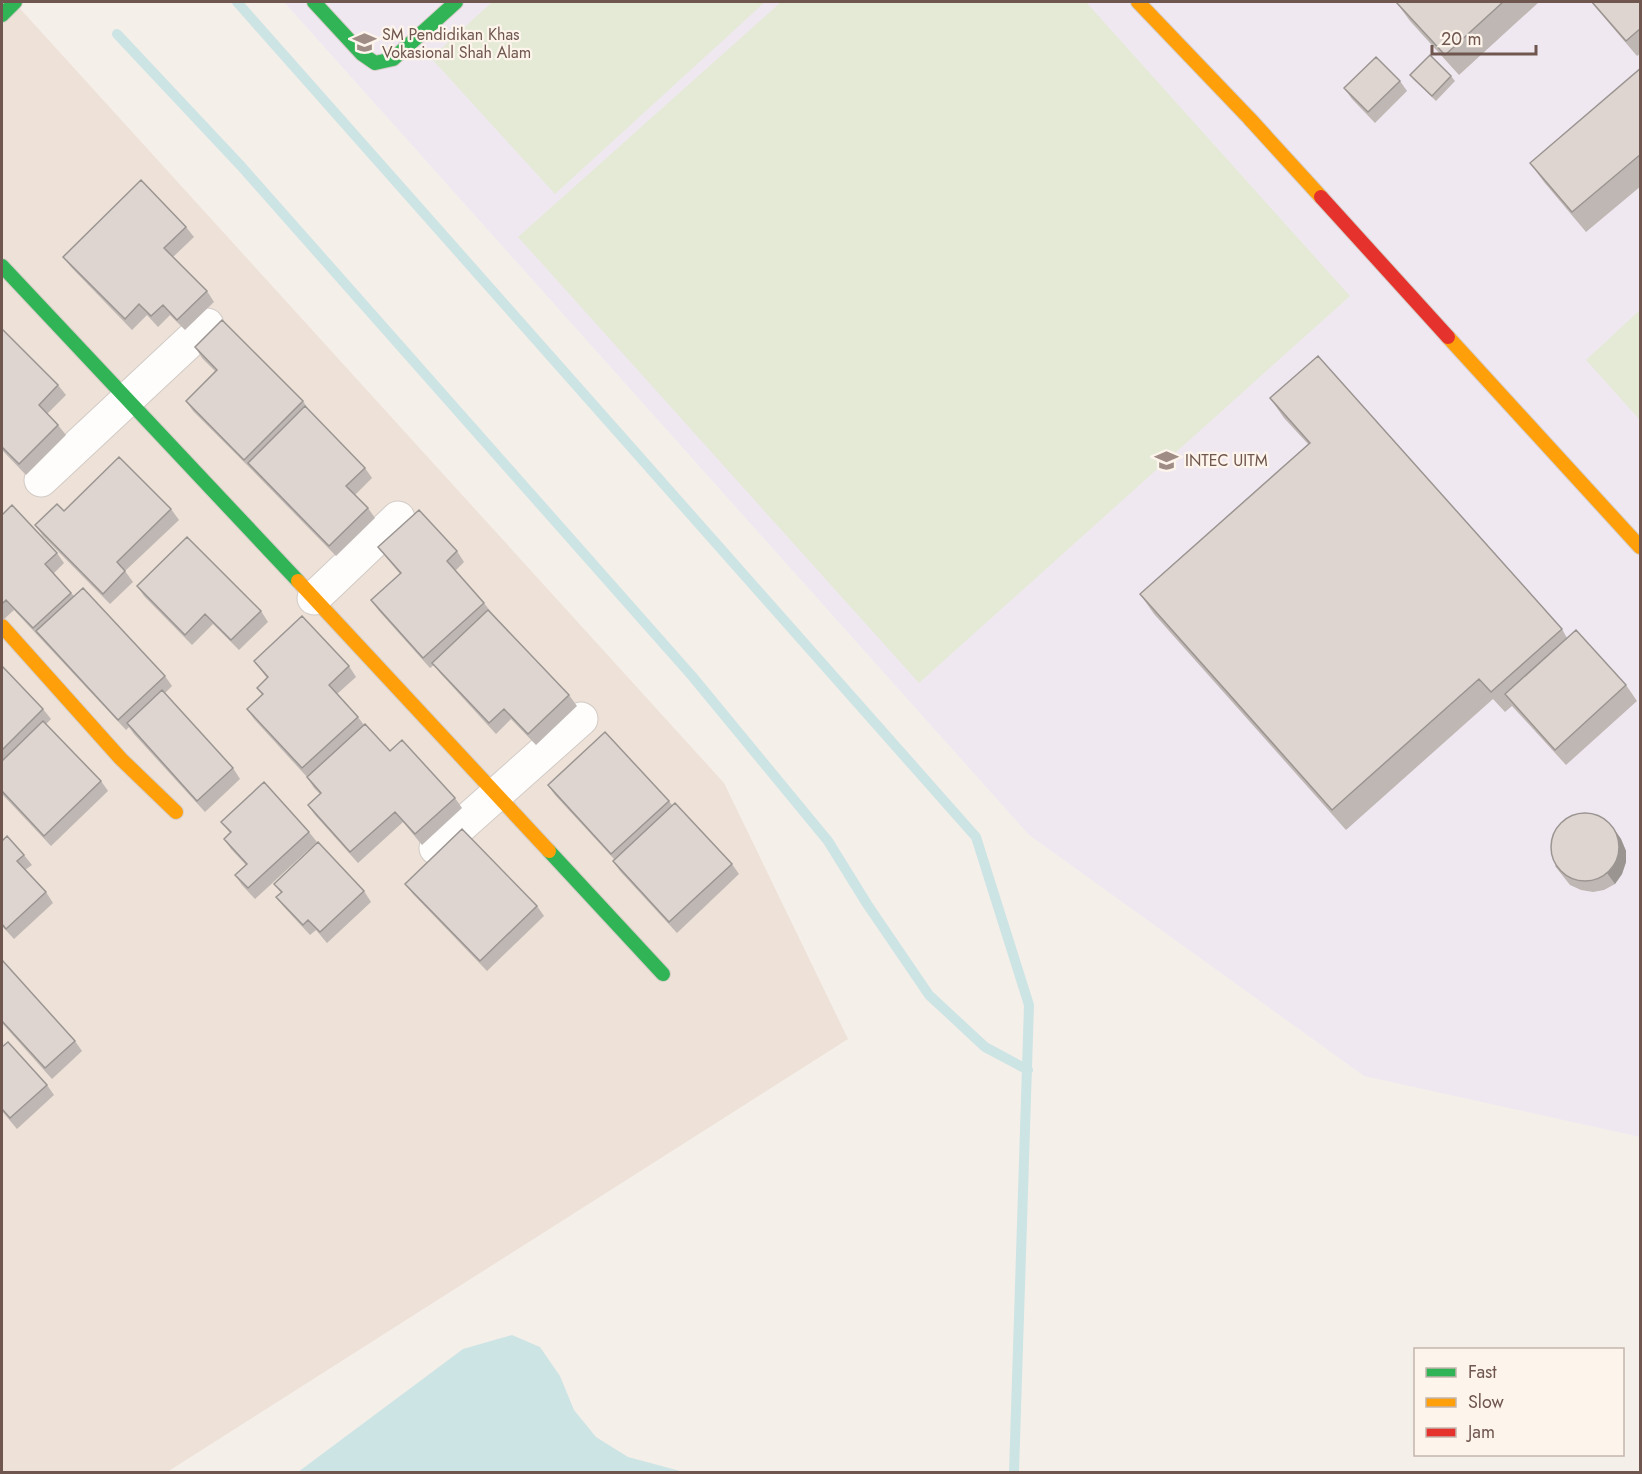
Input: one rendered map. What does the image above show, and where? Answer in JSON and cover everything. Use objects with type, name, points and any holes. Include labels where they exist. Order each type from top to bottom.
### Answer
[{"type":"street","points":[[2,15],[15,2]]},
{"type":"street","points":[[314,2],[362,54],[375,63],[393,59],[456,2]]},
{"type":"street","points":[[1138,2],[1257,127],[1641,547]]},
{"type":"street","points":[[2,266],[663,974]]},
{"type":"street","points":[[41,480],[207,325]]},
{"type":"street","points":[[314,598],[398,518]]},
{"type":"street","points":[[2,626],[121,759],[176,812]]},
{"type":"street","points":[[435,848],[580,719]]},
{"type":"shaded area","points":[[2,2],[14,2],[724,783],[848,1039],[167,1472],[2,1472]]},
{"type":"shaded area","name":"INTEC UITM","points":[[284,2],[1640,2],[1640,1137],[1364,1076],[1029,835]]},
{"type":"green space","points":[[492,2],[765,2],[555,194],[431,58]]},
{"type":"green space","points":[[781,2],[1086,2],[1350,296],[919,683],[518,237]]},
{"type":"green space","points":[[1640,310],[1640,420],[1586,360]]},
{"type":"water","points":[[512,1335],[540,1347],[560,1376],[574,1410],[596,1437],[628,1457],[684,1472],[298,1472],[463,1349]]},
{"type":"building","points":[[1396,2],[1503,2],[1445,55]]},
{"type":"building","points":[[1592,2],[1641,2],[1641,28],[1626,41]]},
{"type":"building","points":[[1430,55],[1451,76],[1432,96],[1410,75]]},
{"type":"building","points":[[1376,57],[1400,81],[1368,112],[1344,88]]},
{"type":"building","points":[[1641,68],[1641,154],[1572,212],[1530,163]]},
{"type":"building","points":[[141,180],[186,227],[164,248],[207,291],[177,320],[163,305],[151,316],[139,304],[125,319],[63,257]]},
{"type":"building","points":[[222,320],[303,401],[244,460],[186,401],[217,370],[195,347]]},
{"type":"building","points":[[2,329],[58,385],[39,405],[58,425],[19,464],[2,447]]},
{"type":"building","points":[[1318,356],[1562,629],[1491,692],[1479,679],[1332,810],[1140,594],[1310,443],[1270,398]]},
{"type":"building","points":[[305,406],[365,468],[346,486],[368,508],[329,546],[248,463]]},
{"type":"building","points":[[119,457],[171,509],[117,562],[125,571],[103,594],[35,525],[57,504],[64,511]]},
{"type":"building","points":[[12,505],[57,553],[45,564],[71,593],[33,628],[6,600],[2,604],[2,515]]},
{"type":"building","points":[[419,510],[457,551],[447,561],[484,603],[423,658],[371,600],[401,573],[378,547]]},
{"type":"building","points":[[187,537],[261,611],[231,640],[205,614],[185,635],[137,586]]},
{"type":"building","points":[[83,588],[165,676],[118,720],[36,631]]},
{"type":"building","points":[[488,610],[569,695],[528,734],[504,709],[489,723],[432,663]]},
{"type":"building","points":[[302,616],[349,666],[329,685],[358,717],[302,768],[247,709],[263,694],[257,688],[268,677],[254,661]]},
{"type":"building","points":[[1576,630],[1626,685],[1555,750],[1505,694]]},
{"type":"building","points":[[2,666],[43,709],[2,750]]},
{"type":"building","points":[[162,690],[233,768],[197,801],[127,723]]},
{"type":"building","points":[[43,721],[101,781],[44,836],[2,791],[2,761]]},
{"type":"building","points":[[365,724],[390,751],[402,740],[455,798],[415,834],[395,812],[350,852],[308,805],[321,793],[307,777]]},
{"type":"building","points":[[605,732],[669,801],[611,854],[548,785]]},
{"type":"building","points":[[264,782],[309,832],[248,888],[235,875],[247,864],[224,839],[231,832],[221,822]]},
{"type":"building","points":[[675,803],[732,864],[669,922],[613,861]]},
{"type":"building","points":[[1578,813],[1592,813],[1604,818],[1614,828],[1619,847],[1614,866],[1604,876],[1592,881],[1578,881],[1566,876],[1556,866],[1551,854],[1551,840],[1556,828],[1566,818]]},
{"type":"building","points":[[462,829],[537,906],[480,961],[405,884]]},
{"type":"building","points":[[7,836],[24,855],[17,861],[46,892],[6,929],[2,924],[2,841]]},
{"type":"building","points":[[318,842],[364,891],[320,932],[308,920],[303,925],[276,897],[282,892],[274,884]]},
{"type":"building","points":[[2,960],[75,1041],[45,1068],[2,1021]]},
{"type":"building","points":[[8,1042],[47,1085],[10,1118],[2,1109],[2,1047]]},
{"type":"waterway","points":[[237,2],[976,837],[1029,1005],[1014,1472]]},
{"type":"waterway","points":[[117,34],[241,166],[692,676],[828,841],[867,904],[929,995],[985,1047],[1028,1070]]},
{"type":"traffic: fast","points":[[2,15],[15,2]]},
{"type":"traffic: fast","points":[[314,2],[362,54],[375,63],[393,59],[456,2]]},
{"type":"traffic: fast","points":[[2,266],[298,581]]},
{"type":"traffic: fast","points":[[549,851],[663,974]]},
{"type":"traffic: slow","points":[[1138,2],[1321,197]]},
{"type":"traffic: slow","points":[[1448,337],[1640,547]]},
{"type":"traffic: slow","points":[[298,581],[549,851]]},
{"type":"traffic: slow","points":[[2,626],[121,759],[176,812]]},
{"type":"traffic: jam","points":[[1321,197],[1448,337]]},
{"type":"place","name":"SM Pendidikan Khas Vokasional Shah Alam","points":[[364,43]]},
{"type":"place","name":"INTEC UITM","points":[[1167,460]]}]
